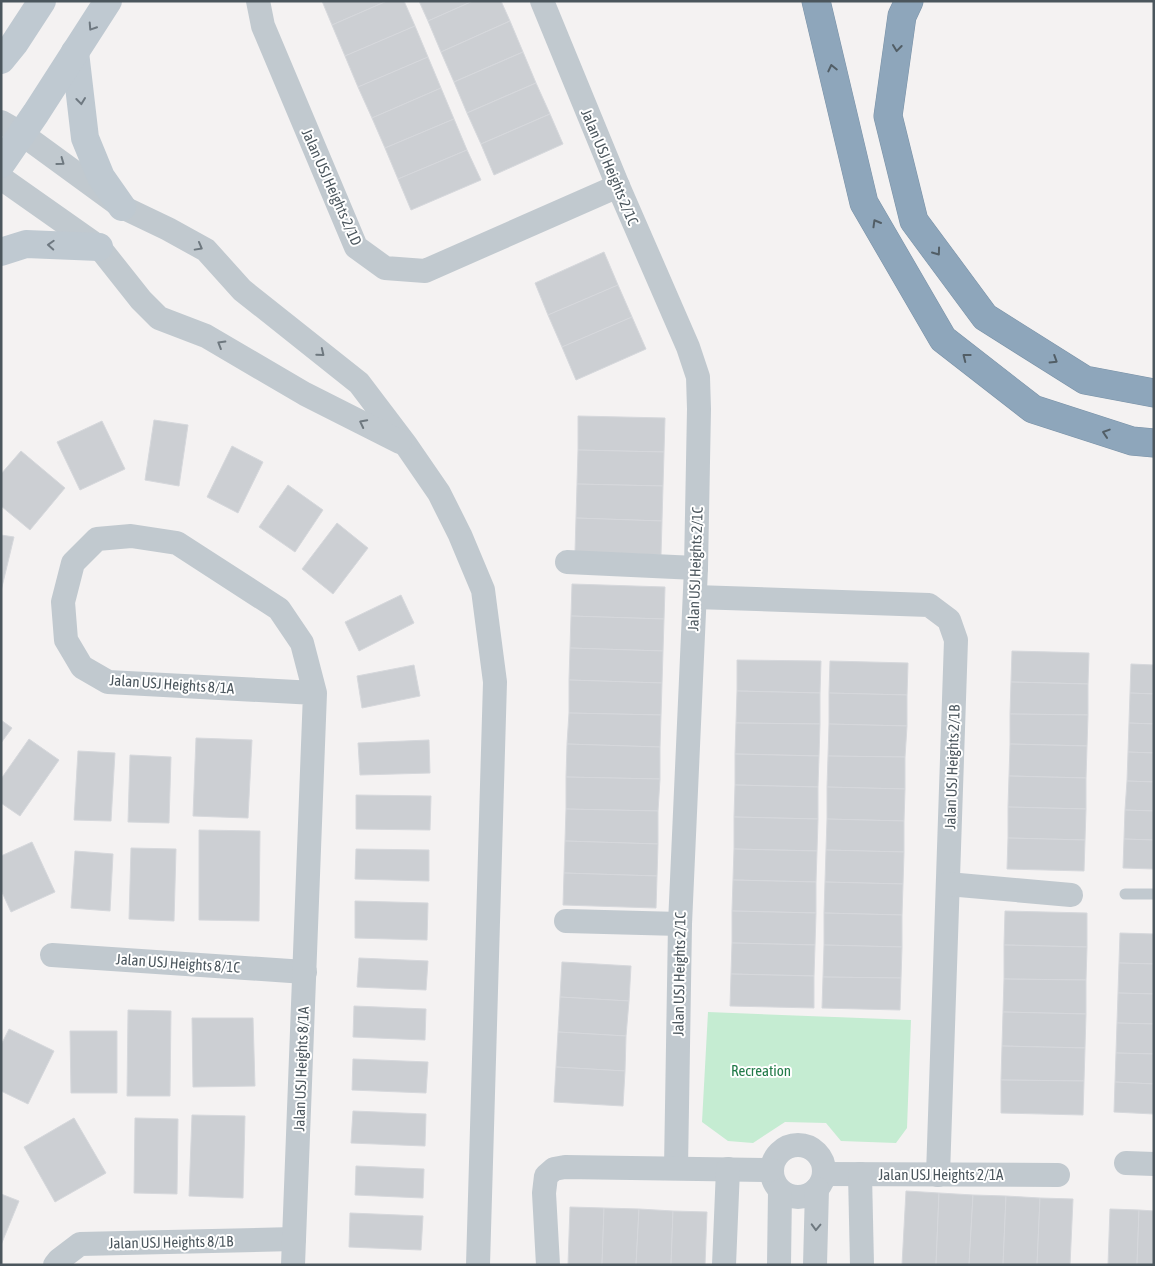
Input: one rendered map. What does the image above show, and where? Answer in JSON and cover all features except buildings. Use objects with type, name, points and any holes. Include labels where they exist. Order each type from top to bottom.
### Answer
[{"type":"highway","points":[[816,1],[864,203],[943,339],[1033,409],[1132,441],[1154,442]]},
{"type":"highway","points":[[909,1],[902,16],[888,116],[914,221],[985,317],[1085,380],[1154,392]]},
{"type":"main road","points":[[5,52],[42,1]]},
{"type":"main road","points":[[1,164],[11,128],[75,52],[108,1]]},
{"type":"main road","points":[[75,52],[85,138],[101,177],[122,207]]},
{"type":"main road","points":[[1,252],[26,244],[99,247]]},
{"type":"street","name":"Jalan USJ Heights 2/1D","points":[[258,1],[263,26],[356,247],[385,268],[425,271],[618,186]]},
{"type":"street","name":"Jalan USJ Heights 2/1C","points":[[542,1],[618,186],[688,347],[698,377],[696,568],[680,924],[676,1168]]},
{"type":"street","points":[[11,128],[122,207],[206,250],[242,290],[359,383],[406,445],[439,493],[460,535],[483,590],[495,682],[478,1265]]},
{"type":"street","points":[[1,178],[99,247],[141,300],[159,318],[206,336],[304,394],[406,445]]},
{"type":"street","name":"Jalan USJ Heights 8/1A","points":[[293,1265],[314,693],[302,642],[279,609],[177,543],[131,536],[97,539],[72,563],[63,602],[66,640],[82,667],[108,682],[314,693]]},
{"type":"street","points":[[567,562],[696,568]]},
{"type":"street","name":"Jalan USJ Heights 2/1B","points":[[695,597],[929,605],[948,620],[956,640],[938,1175]]},
{"type":"street","points":[[948,884],[1071,895]]},
{"type":"street","points":[[566,922],[680,924]]},
{"type":"street","name":"Jalan USJ Heights 8/1C","points":[[52,955],[305,972]]},
{"type":"street","points":[[779,1265],[774,1158],[782,1149],[794,1145],[805,1146],[816,1152],[823,1162],[815,1265]]},
{"type":"street","points":[[1126,1163],[1154,1164]]},
{"type":"street","points":[[548,1265],[544,1193],[546,1176],[554,1169],[565,1167],[728,1169],[775,1180],[789,1196],[799,1198],[809,1196],[820,1182]]},
{"type":"street","points":[[724,1265],[728,1169]]},
{"type":"street","points":[[860,1174],[862,1265]]},
{"type":"street","name":"Jalan USJ Heights 2/1A","points":[[820,1182],[860,1174],[1058,1175]]},
{"type":"street","name":"Jalan USJ Heights 8/1B","points":[[56,1265],[59,1260],[80,1244],[294,1240]]},
{"type":"lane","points":[[1125,894],[1154,894]]},
{"type":"green space","name":"Recreation","points":[[708,1012],[911,1020],[907,1128],[896,1143],[841,1141],[826,1123],[785,1122],[753,1143],[728,1141],[702,1122]]}]
